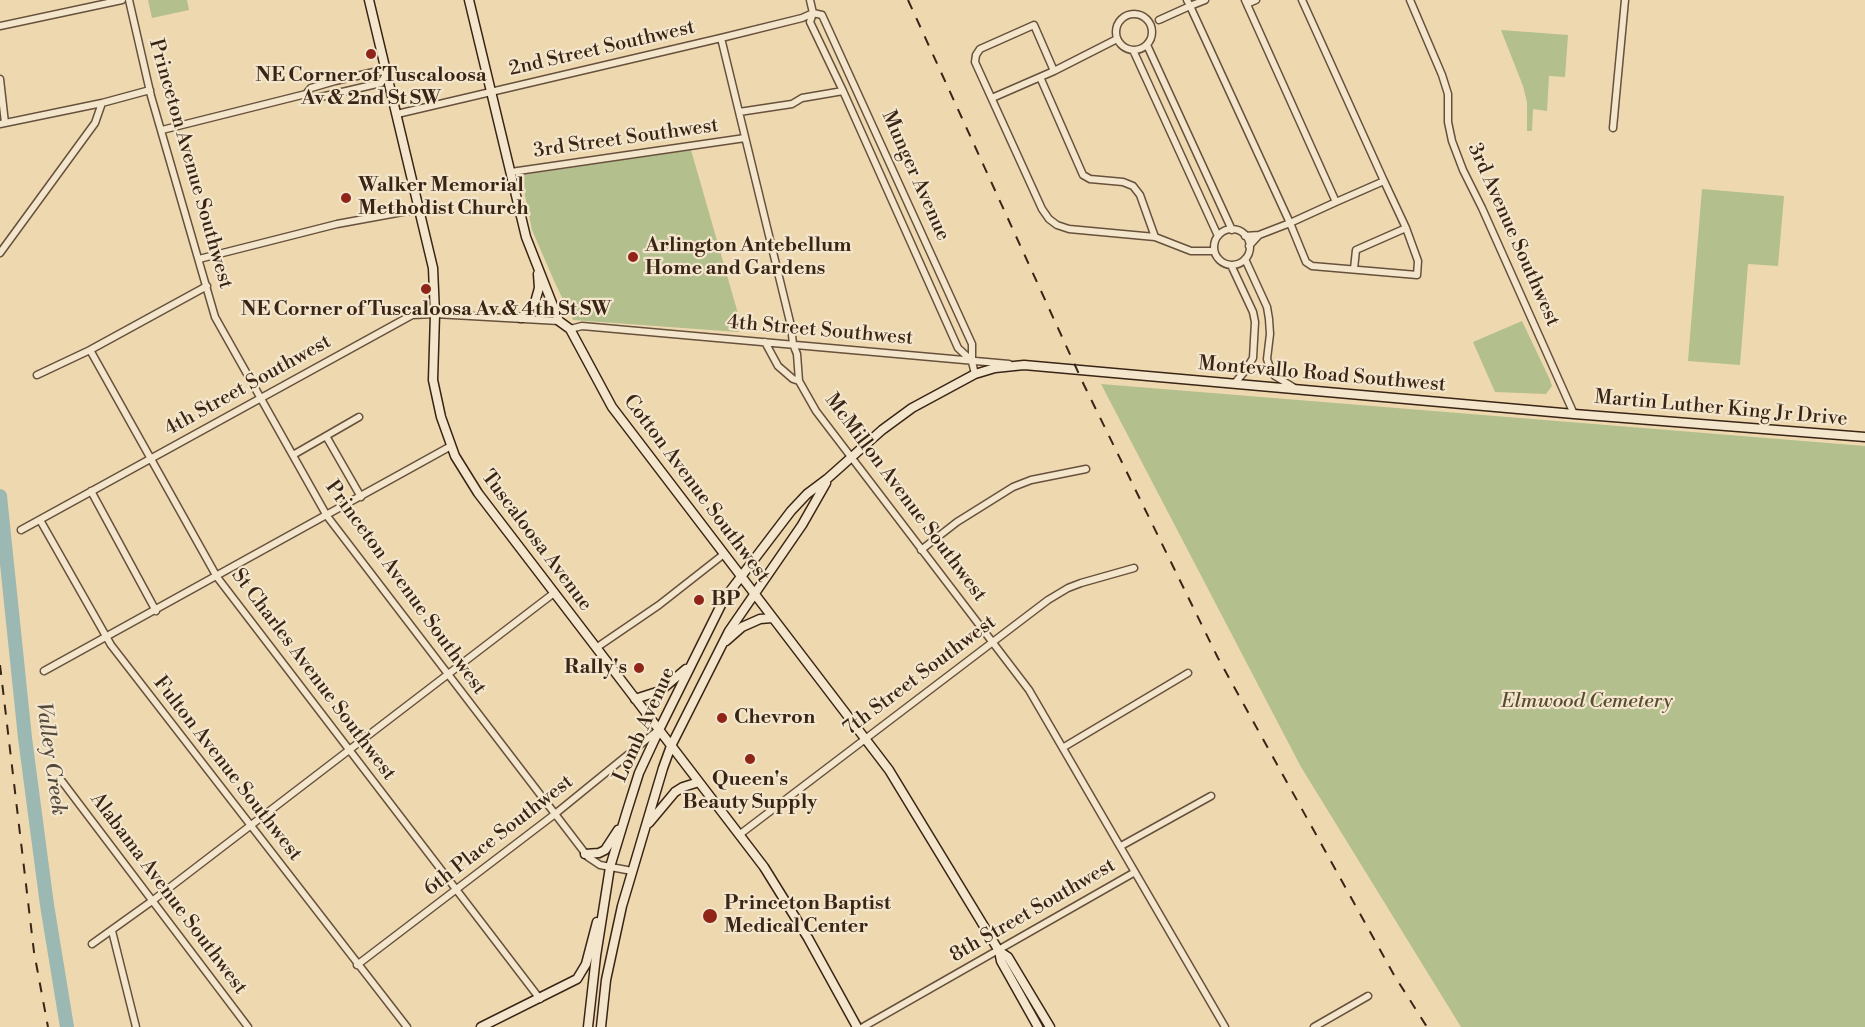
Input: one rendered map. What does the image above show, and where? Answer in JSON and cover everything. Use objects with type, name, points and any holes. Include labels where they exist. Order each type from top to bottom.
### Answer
[{"type":"main road","name":"Tuscaloosa Avenue","points":[[369,0],[433,268],[434,380],[441,417],[451,446],[462,469],[478,493],[764,867],[857,1027]]},
{"type":"main road","points":[[469,0],[526,237],[559,321]]},
{"type":"main road","points":[[521,318],[534,306],[537,299],[539,288],[537,264]]},
{"type":"main road","name":"Cotton Avenue Southwest","points":[[559,321],[570,329],[612,406],[889,770],[999,951],[1001,961],[1038,1027]]},
{"type":"main road","name":"4th Street Southwest","points":[[1024,364],[1067,368]]},
{"type":"main road","name":"Lomb Avenue","points":[[588,1027],[610,867],[627,810],[639,773],[690,664],[724,599],[791,511],[807,494],[853,459],[882,430],[912,408],[975,374],[995,368],[1024,364]]},
{"type":"main road","name":"Montevallo Road Southwest","points":[[1067,368],[1574,414]]},
{"type":"main road","name":"Martin Luther King Jr Drive","points":[[1574,414],[1865,437]]},
{"type":"main road","name":"Lomb Avenue","points":[[601,1027],[606,980],[622,906],[671,746],[721,646],[802,525],[827,480]]},
{"type":"main road","points":[[721,646],[742,627],[760,619],[772,618]]},
{"type":"main road","points":[[635,699],[660,691],[690,664]]},
{"type":"main road","points":[[645,828],[675,792],[699,782]]},
{"type":"main road","points":[[585,854],[605,850],[627,810]]},
{"type":"main road","points":[[482,1027],[577,980],[586,964],[591,940],[605,900]]},
{"type":"main road","name":"Cotton Avenue Southwest","points":[[999,951],[1008,957],[1050,1027]]},
{"type":"street","points":[[0,26],[122,0]]},
{"type":"street","name":"Princeton Avenue Southwest","points":[[129,0],[150,90],[215,317],[327,516],[585,854],[600,865],[632,871]]},
{"type":"street","name":"Munger Avenue","points":[[810,0],[813,13],[810,22],[958,348],[972,362]]},
{"type":"street","points":[[1151,29],[1159,20],[1189,3],[1205,0]]},
{"type":"street","points":[[1256,0],[1246,2],[1336,202]]},
{"type":"street","points":[[1189,3],[1306,262],[1312,266],[1417,275],[1418,261],[1406,228],[1302,0]]},
{"type":"street","name":"3rd Avenue Southwest","points":[[1410,0],[1448,94],[1448,122],[1452,141],[1463,170],[1574,414]]},
{"type":"street","points":[[1612,128],[1625,0]]},
{"type":"street","name":"2nd Street Southwest","points":[[397,114],[721,38],[802,18],[813,13]]},
{"type":"street","name":"Munger Avenue","points":[[813,13],[822,15],[874,125],[972,344],[975,374]]},
{"type":"street","points":[[1133,14],[1146,20],[1151,29],[1147,45],[1133,50],[1125,48],[1117,39],[1116,28],[1122,18],[1133,14]]},
{"type":"street","points":[[1146,20],[1159,20]]},
{"type":"street","points":[[1054,70],[1034,25],[980,49],[976,55],[975,62],[1042,209],[1049,219],[1069,229],[1155,237],[1191,251],[1214,251]]},
{"type":"street","name":"McMillon Avenue Southwest","points":[[721,38],[791,326],[793,344],[797,354],[799,381],[816,411],[1029,690],[1226,1027]]},
{"type":"street","points":[[992,98],[1117,39]]},
{"type":"street","points":[[1147,45],[1232,230]]},
{"type":"street","points":[[1133,50],[1218,236]]},
{"type":"street","points":[[162,130],[306,94],[311,88],[335,81],[381,71],[386,74],[381,83],[312,99],[306,94]]},
{"type":"street","points":[[1040,77],[1083,175],[1090,179],[1123,182],[1133,186],[1140,195],[1155,237]]},
{"type":"street","points":[[0,79],[3,123],[102,103],[150,90]]},
{"type":"street","points":[[739,112],[792,104],[802,98],[843,91]]},
{"type":"street","points":[[0,253],[95,123],[102,103]]},
{"type":"street","points":[[861,132],[874,125]]},
{"type":"street","name":"3rd Street Southwest","points":[[511,172],[746,138]]},
{"type":"street","points":[[1245,236],[1259,235],[1290,224],[1384,181]]},
{"type":"street","points":[[199,259],[338,224],[419,209]]},
{"type":"street","points":[[1354,269],[1356,250],[1406,228]]},
{"type":"street","points":[[1250,246],[1241,232],[1224,231],[1218,236],[1214,251],[1220,261],[1231,265],[1237,264],[1245,259],[1250,246],[1259,235]]},
{"type":"street","points":[[913,248],[926,241]]},
{"type":"street","points":[[1245,259],[1267,307],[1270,334],[1267,359],[1270,368],[1275,376],[1297,389]]},
{"type":"street","points":[[1231,265],[1253,312],[1255,322],[1253,358],[1234,384]]},
{"type":"street","points":[[37,375],[90,350],[207,286]]},
{"type":"street","name":"4th Street Southwest","points":[[40,520],[412,315],[435,314],[559,321]]},
{"type":"street","name":"4th Street Southwest","points":[[570,329],[582,326],[972,362],[1024,364]]},
{"type":"street","points":[[765,342],[778,366],[799,381]]},
{"type":"street","name":"St Charles Avenue Southwest","points":[[90,350],[218,577],[540,999]]},
{"type":"street","points":[[292,455],[359,417]]},
{"type":"street","points":[[326,436],[361,497]]},
{"type":"street","points":[[44,671],[218,577],[451,446]]},
{"type":"street","points":[[921,550],[965,516],[1013,486],[1086,469]]},
{"type":"street","points":[[91,491],[156,611]]},
{"type":"street","points":[[21,530],[40,520]]},
{"type":"street","name":"Fulton Avenue Southwest","points":[[40,520],[107,638],[406,1027]]},
{"type":"street","points":[[596,648],[659,605],[724,554]]},
{"type":"street","name":"7th Street Southwest","points":[[739,835],[1029,614],[1068,588],[1134,568]]},
{"type":"street","points":[[92,944],[152,901],[554,593]]},
{"type":"street","points":[[1064,747],[1188,673]]},
{"type":"street","name":"6th Place Southwest","points":[[357,965],[555,814],[659,730]]},
{"type":"street","name":"Alabama Avenue Southwest","points":[[61,780],[248,1027]]},
{"type":"street","name":"8th Street Southwest","points":[[1121,846],[1211,796]]},
{"type":"street","name":"8th Street Southwest","points":[[863,1027],[1135,872]]},
{"type":"street","points":[[112,931],[136,1027]]},
{"type":"street","points":[[1314,1027],[1368,996]]},
{"type":"green space","points":[[148,0],[187,0],[189,10],[152,18]]},
{"type":"green space","points":[[1501,30],[1568,35],[1565,77],[1549,76],[1547,111],[1533,109],[1532,131],[1527,131],[1527,102],[1523,86]]},
{"type":"green space","name":"Arlington Antebellum Home and Gardens","points":[[691,150],[741,324],[738,332],[573,320],[532,230],[521,175]]},
{"type":"green space","points":[[1702,189],[1784,196],[1778,266],[1748,264],[1740,365],[1688,361]]},
{"type":"green space","points":[[1522,321],[1552,386],[1546,394],[1495,392],[1473,342]]},
{"type":"green space","name":"Elmwood Cemetery","points":[[1101,384],[1865,446],[1865,1027],[1461,1027],[1301,767]]},
{"type":"waterway","name":"Valley Creek","points":[[0,496],[25,738],[47,905],[67,1027]]},
{"type":"railway","points":[[908,0],[1084,385],[1218,658],[1394,975],[1427,1027]]},
{"type":"railway","points":[[0,665],[34,952],[48,1027]]},
{"type":"place","name":"NE Corner of Tuscaloosa Av & 2nd St SW","points":[[371,54]]},
{"type":"place","name":"Walker Memorial Methodist Church","points":[[346,198]]},
{"type":"place","name":"Arlington Antebellum Home and Gardens","points":[[633,257]]},
{"type":"place","name":"NE Corner of Tuscaloosa Av & 4th St SW","points":[[426,289]]},
{"type":"place","name":"BP","points":[[699,600]]},
{"type":"place","name":"Rally's","points":[[639,668]]},
{"type":"place","name":"Chevron","points":[[722,718]]},
{"type":"place","name":"Queen's Beauty Supply","points":[[750,759]]},
{"type":"place","name":"Princeton Baptist Medical Center","points":[[710,916]]}]
